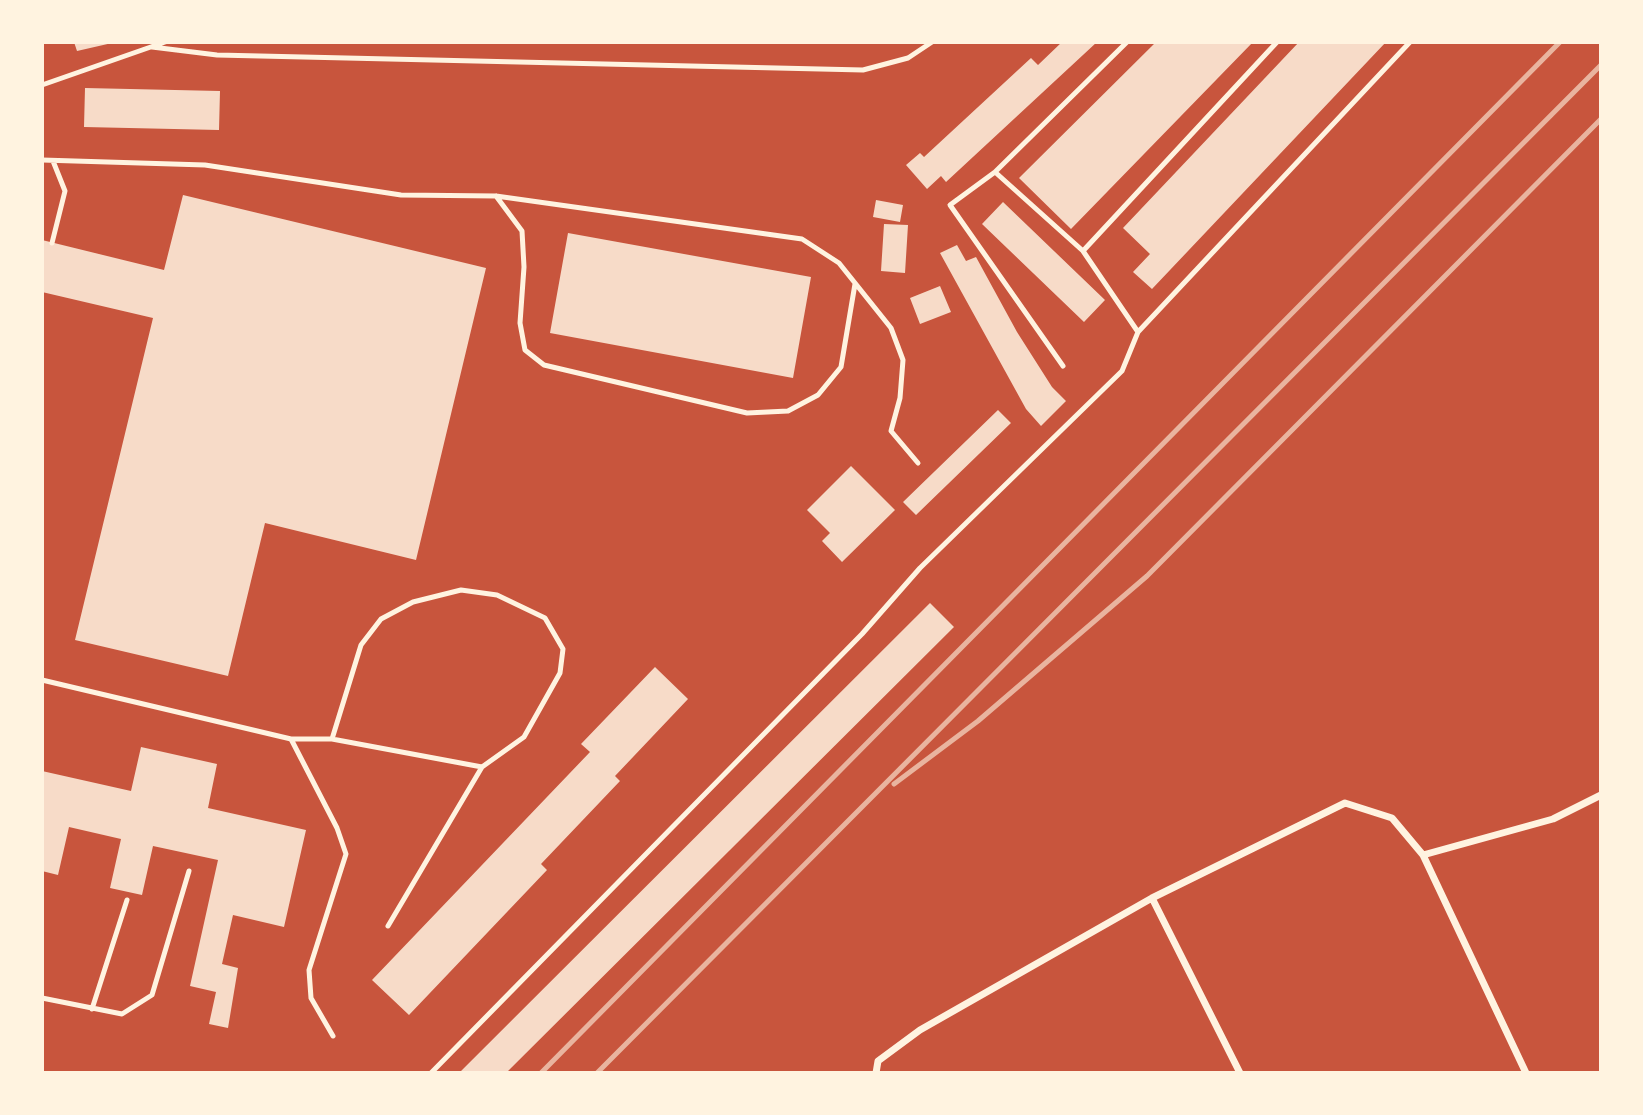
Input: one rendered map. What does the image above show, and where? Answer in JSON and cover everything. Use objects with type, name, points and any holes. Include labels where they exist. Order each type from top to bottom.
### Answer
[{"type":"street","points":[[1423,855],[1553,819],[1601,795]]},
{"type":"street","points":[[876,1073],[878,1061],[920,1030],[1152,898],[1345,803],[1392,818],[1423,855],[1525,1073]]},
{"type":"street","points":[[1152,898],[1240,1073]]},
{"type":"lane","points":[[42,85],[165,42]]},
{"type":"lane","points":[[152,47],[217,55],[863,70],[908,58],[932,42]]},
{"type":"lane","points":[[1063,366],[950,205],[995,172],[1127,42]]},
{"type":"lane","points":[[1083,251],[1277,42]]},
{"type":"lane","points":[[431,1073],[862,634],[920,568],[1122,371],[1138,332],[1410,42]]},
{"type":"lane","points":[[42,160],[205,165],[401,195],[496,196],[802,239],[839,263],[891,328],[903,360],[900,398],[891,432],[918,463]]},
{"type":"lane","points":[[52,243],[65,191],[53,161]]},
{"type":"lane","points":[[995,172],[1083,251],[1138,332]]},
{"type":"lane","points":[[496,196],[522,231],[524,267],[520,323],[525,350],[544,365],[747,413],[788,411],[818,395],[841,367],[855,283]]},
{"type":"lane","points":[[332,739],[361,645],[381,619],[413,602],[461,590],[497,595],[545,618],[563,649],[560,673],[524,737],[482,767],[388,926]]},
{"type":"lane","points":[[42,680],[291,739],[332,739],[482,767]]},
{"type":"lane","points":[[291,739],[337,828],[346,854],[309,970],[311,998],[333,1036]]},
{"type":"lane","points":[[42,998],[122,1014],[152,995],[189,871]]},
{"type":"lane","points":[[92,1009],[127,900]]},
{"type":"building","points":[[74,42],[112,42],[112,43],[77,51]]},
{"type":"building","points":[[1062,42],[1097,42],[946,182],[941,176],[927,189],[906,165],[920,153],[924,157],[1031,58],[1038,65]]},
{"type":"building","points":[[1156,42],[1253,42],[1071,229],[1019,178]]},
{"type":"building","points":[[1299,42],[1386,42],[1152,289],[1133,272],[1150,254],[1123,228]]},
{"type":"building","points":[[85,88],[220,91],[219,130],[84,127]]},
{"type":"building","points":[[183,195],[486,268],[416,560],[265,523],[228,676],[75,640],[153,318],[42,292],[42,240],[164,270]]},
{"type":"building","points":[[876,200],[903,205],[900,222],[873,217]]},
{"type":"building","points":[[1003,202],[1105,300],[1084,322],[982,224]]},
{"type":"building","points":[[884,224],[908,225],[905,273],[881,271]]},
{"type":"building","points":[[568,233],[811,277],[793,378],[550,333]]},
{"type":"building","points":[[957,245],[966,261],[976,257],[1017,332],[1052,387],[1066,401],[1041,426],[1026,409],[940,253]]},
{"type":"building","points":[[940,286],[951,312],[920,324],[910,298]]},
{"type":"building","points":[[998,410],[1011,423],[916,515],[903,502]]},
{"type":"building","points":[[851,466],[895,510],[842,562],[822,541],[830,533],[807,510]]},
{"type":"building","points":[[930,603],[954,627],[506,1073],[459,1073]]},
{"type":"building","points":[[655,667],[688,699],[615,776],[620,781],[541,864],[547,870],[409,1015],[372,980],[590,752],[581,744]]},
{"type":"building","points":[[141,747],[217,764],[208,808],[306,830],[284,927],[233,915],[222,964],[238,968],[228,1028],[209,1024],[216,992],[190,986],[218,860],[153,846],[142,895],[110,888],[121,839],[69,827],[58,875],[42,871],[42,771],[131,791]]},
{"type":"railway","points":[[541,1073],[1560,42]]},
{"type":"railway","points":[[597,1073],[1601,65]]},
{"type":"railway","points":[[894,784],[978,721],[1147,576],[1601,119]]}]
